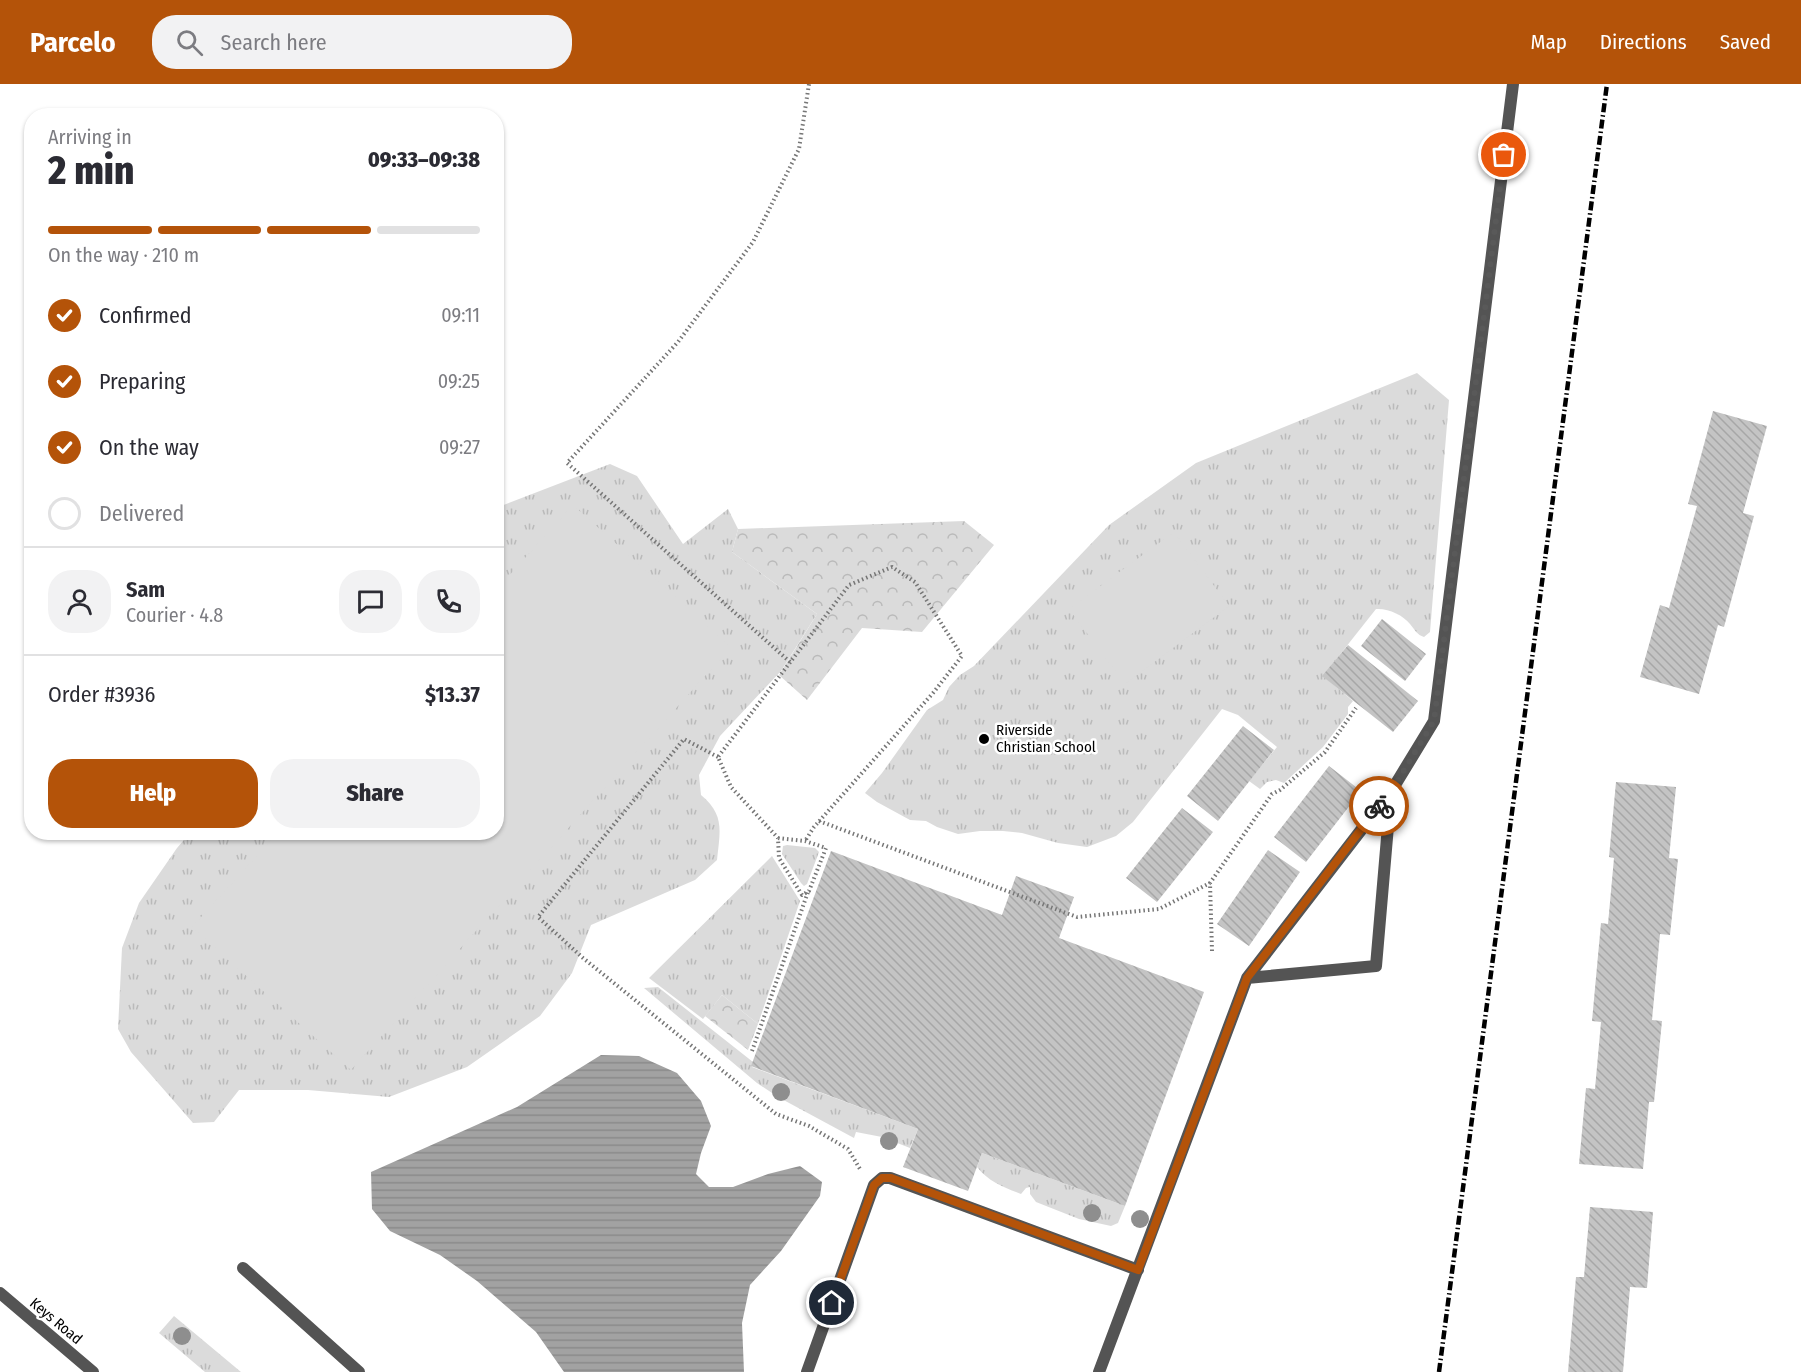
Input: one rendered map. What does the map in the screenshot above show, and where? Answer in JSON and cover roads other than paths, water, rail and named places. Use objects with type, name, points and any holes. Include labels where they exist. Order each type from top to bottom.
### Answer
[{"type":"street","points":[[1100,1372],[1247,978],[1392,790],[1434,721],[1513,84]]},
{"type":"street","points":[[1247,978],[1376,966],[1392,790]]},
{"type":"street","points":[[807,1372],[874,1185],[882,1178],[891,1178],[1138,1270]]},
{"type":"street","points":[[243,1268],[359,1372]]},
{"type":"street","name":"Keys Road","points":[[0,1293],[93,1372]]},
{"type":"railway","points":[[1439,1372],[1607,84]]},
{"type":"place","name":"Riverside Christian School","points":[[984,739]]}]
